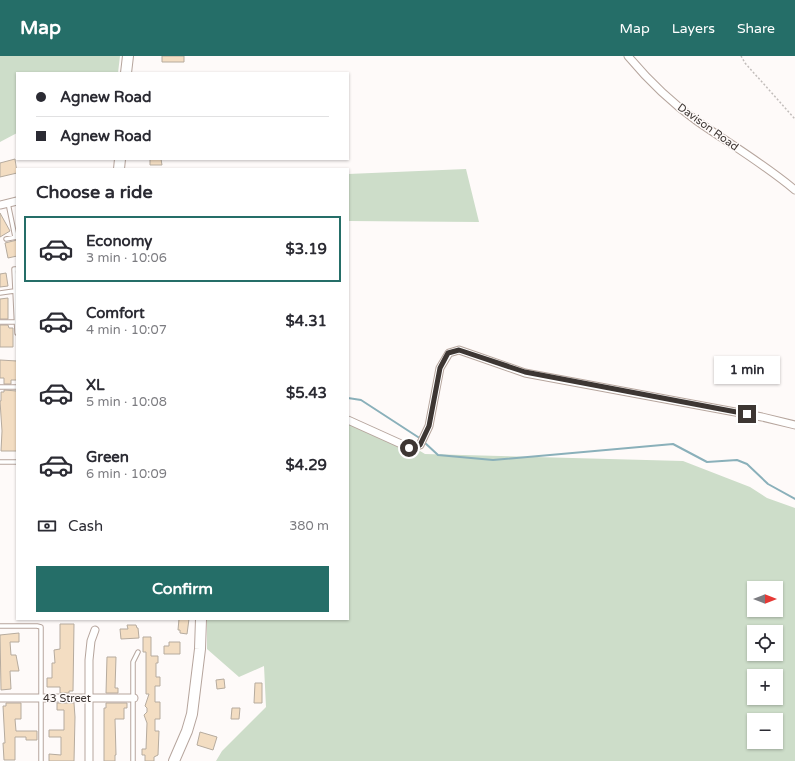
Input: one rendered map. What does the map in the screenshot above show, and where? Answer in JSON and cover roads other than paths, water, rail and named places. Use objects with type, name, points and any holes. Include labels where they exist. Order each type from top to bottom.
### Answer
[{"type":"street","points":[[126,72],[128,56]]},
{"type":"street","name":"Davison Road","points":[[628,56],[660,90],[696,120],[771,170],[795,190]]},
{"type":"street","points":[[0,205],[16,202]]},
{"type":"street","points":[[349,420],[410,448],[420,445],[429,426],[440,368],[448,353],[459,350],[525,372],[762,417],[795,425]]},
{"type":"street","points":[[174,761],[187,731],[192,714],[200,649],[201,620]]},
{"type":"street","points":[[89,761],[89,660],[91,641],[95,630]]},
{"type":"street","name":"43 Street","points":[[0,698],[134,698]]},
{"type":"lane","points":[[6,239],[16,237],[8,203]]},
{"type":"lane","points":[[0,322],[16,322],[14,269],[16,269]]},
{"type":"lane","points":[[0,293],[14,291]]},
{"type":"lane","points":[[0,387],[16,387]]},
{"type":"lane","points":[[0,462],[16,462]]},
{"type":"lane","points":[[0,626],[41,627],[41,761]]},
{"type":"lane","points":[[134,761],[133,662],[138,652]]},
{"type":"waterway","points":[[349,398],[361,400],[421,439]]},
{"type":"waterway","points":[[424,442],[438,455],[493,460],[673,444],[707,462],[737,460],[747,464],[768,484],[795,499]]}]
